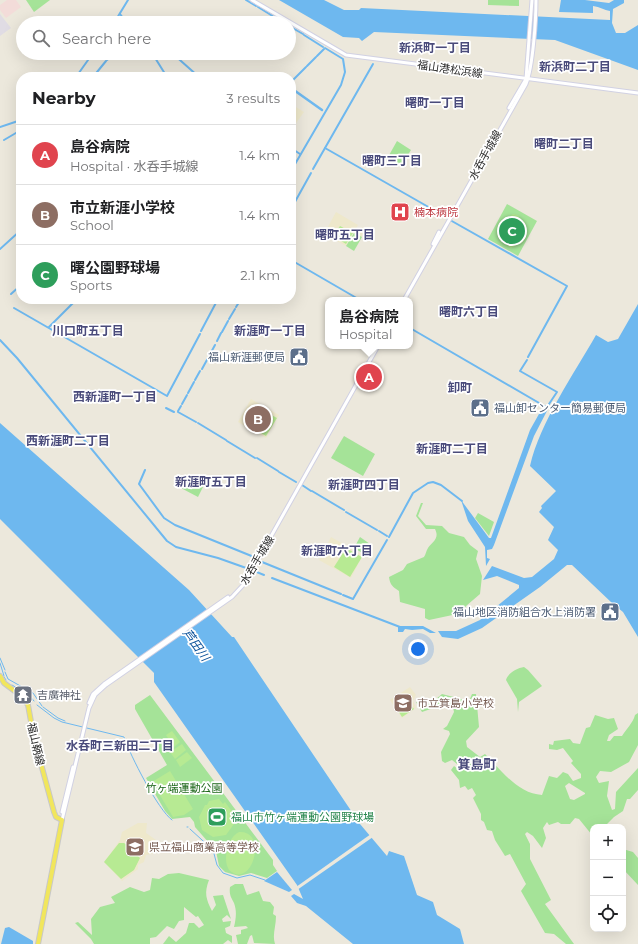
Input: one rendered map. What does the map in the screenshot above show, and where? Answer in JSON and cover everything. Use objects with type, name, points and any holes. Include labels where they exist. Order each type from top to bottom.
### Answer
[{"type":"main road","name":"福山港松浜線","points":[[252,0],[279,16]]},
{"type":"main road","name":"水呑手城線","points":[[530,58],[532,0]]},
{"type":"main road","name":"水呑手城線","points":[[404,297],[527,79],[536,0]]},
{"type":"main road","name":"福山港松浜線","points":[[296,26],[346,55],[638,93]]},
{"type":"main road","name":"水呑手城線","points":[[61,820],[90,701],[98,689],[215,607],[234,592],[243,581],[375,349]]},
{"type":"main road","name":"福山鞆線","points":[[0,676],[4,683],[20,695],[28,705],[34,738],[54,812],[56,817],[61,820]]},
{"type":"main road","points":[[37,944],[61,820]]},
{"type":"shaded area","points":[[7,0],[16,0],[21,7],[6,18],[0,10],[0,5]]},
{"type":"shaded area","points":[[0,14],[11,28],[0,36]]},
{"type":"shaded area","points":[[296,107],[304,112],[296,123]]},
{"type":"shaded area","name":"楠本病院","points":[[398,204],[407,210],[402,220],[392,214]]},
{"type":"shaded area","points":[[336,212],[358,225],[354,232],[358,234],[362,227],[365,229],[362,237],[353,233],[346,246],[324,234]]},
{"type":"shaded area","points":[[367,369],[377,375],[371,386],[361,379]]},
{"type":"shaded area","points":[[251,399],[279,415],[266,438],[238,422]]},
{"type":"shaded area","points":[[331,537],[363,555],[351,578],[319,560]]},
{"type":"shaded area","name":"市立箕島小学校","points":[[410,687],[416,695],[413,701],[416,708],[402,718],[390,700]]},
{"type":"shaded area","name":"県立福山商業高等学校","points":[[138,823],[147,823],[146,833],[156,840],[155,853],[146,855],[144,862],[138,865],[138,869],[122,881],[104,862],[120,840],[122,832]]},
{"type":"green space","points":[[26,0],[50,0],[34,12]]},
{"type":"green space","points":[[488,0],[519,0],[519,6],[488,5]]},
{"type":"green space","points":[[397,141],[411,150],[401,166],[388,157]]},
{"type":"green space","points":[[507,204],[537,221],[518,256],[488,239]]},
{"type":"green space","points":[[513,214],[518,215],[527,234],[523,242],[511,248],[505,244],[498,228],[500,224]]},
{"type":"green space","points":[[340,226],[353,233],[346,244],[333,236]]},
{"type":"green space","points":[[354,233],[362,237],[354,251],[346,246]]},
{"type":"green space","points":[[264,411],[277,418],[266,436],[254,429]]},
{"type":"green space","points":[[344,436],[375,454],[363,476],[331,458]]},
{"type":"green space","points":[[185,477],[203,487],[198,497],[179,487]]},
{"type":"green space","points":[[421,503],[423,503],[418,516],[426,525],[442,526],[449,533],[464,537],[470,545],[478,551],[476,559],[482,576],[480,594],[466,606],[462,613],[429,620],[425,618],[425,609],[400,602],[399,591],[393,587],[390,582],[389,577],[403,570],[407,564],[424,557],[428,548],[436,538],[437,535],[435,529],[426,529],[416,516]]},
{"type":"green space","points":[[478,513],[494,522],[489,536],[475,518]]},
{"type":"green space","points":[[360,537],[370,544],[364,554],[354,548]]},
{"type":"green space","points":[[346,548],[362,557],[350,577],[334,567]]},
{"type":"green space","points":[[524,667],[542,686],[519,702],[518,712],[517,699],[506,680],[513,671]]},
{"type":"green space","points":[[442,694],[469,701],[472,694],[476,694],[479,727],[466,741],[467,747],[480,757],[485,754],[510,780],[518,786],[533,794],[542,795],[549,776],[557,778],[563,772],[568,774],[573,781],[581,778],[581,774],[571,763],[573,761],[563,748],[557,750],[549,749],[549,744],[553,745],[554,741],[570,739],[573,743],[580,744],[586,728],[590,727],[595,715],[608,719],[614,718],[618,729],[609,735],[607,741],[610,741],[614,736],[622,736],[635,715],[638,713],[638,745],[629,762],[611,772],[600,771],[596,777],[599,783],[609,781],[607,796],[612,810],[615,809],[616,792],[638,768],[638,790],[630,799],[627,799],[623,811],[607,824],[590,824],[590,833],[579,819],[575,818],[570,824],[561,824],[558,822],[549,825],[547,822],[543,828],[546,838],[542,848],[533,836],[527,832],[525,834],[530,844],[530,859],[551,900],[545,904],[574,944],[566,944],[554,934],[545,933],[521,891],[526,884],[510,854],[505,856],[495,840],[492,831],[487,830],[484,822],[481,820],[481,814],[473,798],[476,795],[472,788],[468,790],[465,786],[460,788],[459,780],[451,770],[454,766],[459,770],[464,763],[459,761],[457,764],[452,760],[445,763],[442,761],[441,752],[450,734],[449,731],[443,729],[447,726],[454,712],[453,707],[447,709],[445,704],[422,712],[416,702],[419,703],[422,696],[426,700],[424,705],[430,704]],"holes":[[[569,783],[585,794],[574,800],[570,799],[565,786]]]},
{"type":"green space","name":"竹ヶ端運動公園","points":[[150,695],[273,860],[273,865],[277,871],[267,878],[251,873],[239,876],[225,872],[219,866],[216,851],[195,827],[194,822],[190,817],[172,819],[165,811],[146,778],[167,765],[135,709],[135,705]]},
{"type":"green space","points":[[408,701],[414,709],[402,717],[397,709]]},
{"type":"green space","points":[[172,731],[180,742],[174,747],[166,735]]},
{"type":"green space","points":[[182,744],[186,750],[175,759],[170,752]]},
{"type":"green space","points":[[187,752],[192,758],[180,767],[176,760]]},
{"type":"green space","points":[[170,771],[193,809],[184,815],[173,817],[152,782]]},
{"type":"green space","points":[[219,799],[223,804],[225,802],[233,813],[234,824],[226,835],[213,837],[202,830],[199,817],[205,805],[207,805],[209,801]]},
{"type":"green space","points":[[239,832],[248,834],[253,840],[255,849],[254,858],[250,867],[244,873],[237,874],[229,870],[226,854],[229,843]]},
{"type":"green space","points":[[119,843],[124,843],[134,850],[140,858],[134,870],[121,879],[104,862]]},
{"type":"green space","points":[[626,850],[633,852],[638,858],[638,885],[626,872]]},
{"type":"green space","points":[[179,873],[209,880],[206,896],[212,911],[216,905],[213,896],[223,895],[231,919],[227,915],[222,919],[223,922],[231,921],[230,926],[225,928],[226,933],[232,936],[232,943],[228,940],[223,944],[163,944],[169,936],[176,942],[186,933],[189,923],[194,923],[199,928],[204,925],[198,916],[196,917],[184,907],[184,920],[179,921],[174,929],[167,926],[156,937],[150,938],[150,944],[94,944],[75,923],[78,922],[92,935],[91,919],[100,907],[115,903],[111,897],[130,887],[144,892],[150,890],[152,878],[159,879],[168,874]]},
{"type":"green space","points":[[235,884],[243,884],[247,895],[259,891],[263,901],[270,902],[274,907],[273,914],[276,916],[274,934],[275,944],[254,943],[252,935],[250,936],[247,944],[238,944],[236,935],[241,934],[241,930],[248,928],[246,926],[234,927],[236,909],[230,896],[230,887]]},
{"type":"water","points":[[279,0],[324,0],[344,10],[359,10],[361,8],[610,20],[610,11],[593,6],[593,13],[559,12],[561,0],[585,0],[609,3],[614,0],[624,0],[624,3],[613,9],[612,23],[616,33],[625,33],[638,25],[638,70],[555,40],[374,32],[362,41],[359,38],[343,37]]},
{"type":"water","points":[[638,304],[638,637],[623,612],[572,565],[567,565],[540,587],[482,628],[458,639],[442,637],[438,631],[456,631],[480,620],[519,588],[519,585],[497,576],[483,580],[492,566],[524,578],[532,577],[554,559],[558,550],[548,540],[554,527],[539,512],[542,508],[541,506],[556,491],[530,466],[535,449],[549,415],[596,335],[608,342],[618,339]]},
{"type":"water","points":[[544,405],[549,407],[534,436],[494,545],[492,549],[487,550],[487,558],[490,559],[486,566],[485,547],[468,521],[461,500],[489,538],[491,538],[530,430]]},
{"type":"water","name":"芦田川","points":[[0,423],[189,590],[232,637],[234,637],[360,824],[387,856],[389,851],[404,856],[417,895],[433,902],[437,915],[460,929],[464,944],[353,944],[306,906],[297,903],[291,896],[294,894],[303,899],[297,885],[154,682],[154,673],[0,519]]},
{"type":"water","points":[[398,626],[423,626],[436,633],[430,633],[423,629],[405,629],[403,632],[398,632]]},
{"type":"water","points":[[277,872],[292,890],[289,892],[264,881]]},
{"type":"water","points":[[9,927],[33,941],[33,944],[1,944],[5,928]]},
{"type":"pier","points":[[371,834],[373,837],[297,890],[296,887]]},
{"type":"waterway","points":[[118,16],[128,0]]},
{"type":"waterway","points":[[246,0],[256,6]]},
{"type":"waterway","points":[[258,7],[273,16]]},
{"type":"waterway","points":[[296,30],[303,34]]},
{"type":"waterway","points":[[304,35],[323,47]]},
{"type":"waterway","points":[[296,162],[341,85],[345,72],[343,59],[325,48]]},
{"type":"waterway","points":[[317,56],[324,49]]},
{"type":"waterway","points":[[307,66],[316,57]]},
{"type":"waterway","points":[[80,72],[88,60]]},
{"type":"waterway","points":[[156,60],[164,72]]},
{"type":"waterway","points":[[180,60],[193,72]]},
{"type":"waterway","points":[[97,72],[106,61]]},
{"type":"waterway","points":[[313,169],[373,64]]},
{"type":"waterway","points":[[296,77],[306,67]]},
{"type":"waterway","points":[[296,92],[322,110]]},
{"type":"waterway","points":[[0,127],[16,122]]},
{"type":"waterway","points":[[4,140],[16,133]]},
{"type":"waterway","points":[[325,148],[446,217]]},
{"type":"waterway","points":[[296,151],[300,154]]},
{"type":"waterway","points":[[296,200],[311,173]]},
{"type":"waterway","points":[[450,220],[567,286],[528,357]]},
{"type":"waterway","points":[[0,249],[16,235]]},
{"type":"waterway","points":[[296,263],[355,297]]},
{"type":"waterway","points":[[11,294],[16,290]]},
{"type":"waterway","points":[[49,327],[72,304]]},
{"type":"waterway","points":[[201,331],[215,304]]},
{"type":"waterway","points":[[14,308],[167,396],[200,334]]},
{"type":"waterway","points":[[229,319],[235,309]]},
{"type":"waterway","points":[[222,332],[228,321]]},
{"type":"waterway","points":[[413,330],[546,407]]},
{"type":"waterway","points":[[217,341],[221,333]]},
{"type":"waterway","points":[[0,340],[17,358],[167,541],[176,547],[218,558],[249,569]]},
{"type":"waterway","points":[[209,356],[215,345]]},
{"type":"waterway","points":[[202,369],[208,358]]},
{"type":"waterway","points":[[527,360],[520,371],[557,392],[547,407]]},
{"type":"waterway","points":[[195,380],[200,371]]},
{"type":"waterway","points":[[188,393],[194,382]]},
{"type":"waterway","points":[[182,404],[187,395]]},
{"type":"waterway","points":[[178,411],[181,406]]},
{"type":"waterway","points":[[166,408],[174,412]]},
{"type":"waterway","points":[[178,412],[196,422]]},
{"type":"waterway","points":[[198,423],[226,440]]},
{"type":"waterway","points":[[227,441],[255,458]]},
{"type":"waterway","points":[[257,458],[278,471]]},
{"type":"waterway","points":[[145,470],[139,484],[164,518],[175,525],[254,557]]},
{"type":"waterway","points":[[279,472],[296,482]]},
{"type":"waterway","points":[[389,537],[413,493],[428,483],[433,482],[441,485],[462,501]]},
{"type":"waterway","points":[[302,485],[311,491]]},
{"type":"waterway","points":[[312,491],[344,510]]},
{"type":"waterway","points":[[346,512],[377,530]]},
{"type":"waterway","points":[[379,531],[387,536]]},
{"type":"waterway","points":[[343,595],[353,599],[387,540]]},
{"type":"waterway","points":[[262,562],[341,594]]},
{"type":"waterway","points":[[254,571],[264,575]]},
{"type":"waterway","points":[[272,578],[400,627]]},
{"type":"waterway","points":[[0,658],[5,670]]},
{"type":"waterway","points":[[0,663],[4,676]]},
{"type":"waterway","points":[[5,672],[8,679],[24,688]]},
{"type":"waterway","points":[[12,685],[29,695],[34,701]]},
{"type":"waterway","points":[[26,689],[33,693],[42,706]]},
{"type":"waterway","points":[[37,705],[62,722],[124,737],[138,769],[152,794],[172,820]]},
{"type":"waterway","points":[[43,707],[58,718],[65,721]]},
{"type":"waterway","points":[[190,829],[213,850],[217,865],[223,873],[237,878],[250,875],[265,880]]},
{"type":"place","name":"楠本病院","points":[[400,212]]},
{"type":"place","name":"曙公園野球場","points":[[512,231]]},
{"type":"place","name":"福山新涯郵便局","points":[[299,357]]},
{"type":"place","name":"島谷病院","points":[[369,377]]},
{"type":"place","name":"福山卸センター簡易郵便局","points":[[480,408]]},
{"type":"place","name":"市立新涯小学校","points":[[258,419]]},
{"type":"place","name":"福山地区消防組合水上消防署","points":[[610,612]]},
{"type":"place","name":"吉廣神社","points":[[23,695]]},
{"type":"place","name":"市立箕島小学校","points":[[403,703]]},
{"type":"place","name":"福山市竹ヶ端運動公園野球場","points":[[217,817]]},
{"type":"place","name":"県立福山商業高等学校","points":[[135,847]]},
{"type":"district","name":"新浜町一丁目","points":[[435,48]]},
{"type":"district","name":"新浜町二丁目","points":[[575,67]]},
{"type":"district","name":"曙町一丁目","points":[[435,103]]},
{"type":"district","name":"曙町二丁目","points":[[564,144]]},
{"type":"district","name":"曙町三丁目","points":[[392,161]]},
{"type":"district","name":"曙町五丁目","points":[[345,235]]},
{"type":"district","name":"曙町六丁目","points":[[469,312]]},
{"type":"district","name":"川口町五丁目","points":[[88,331]]},
{"type":"district","name":"新涯町一丁目","points":[[270,331]]},
{"type":"district","name":"卸町","points":[[460,388]]},
{"type":"district","name":"西新涯町一丁目","points":[[115,397]]},
{"type":"district","name":"西新涯町二丁目","points":[[68,441]]},
{"type":"district","name":"新涯町二丁目","points":[[452,449]]},
{"type":"district","name":"新涯町五丁目","points":[[211,482]]},
{"type":"district","name":"新涯町四丁目","points":[[364,485]]},
{"type":"district","name":"新涯町六丁目","points":[[337,551]]},
{"type":"district","name":"水呑町三新田二丁目","points":[[120,746]]},
{"type":"district","name":"箕島町","points":[[477,764]]}]
